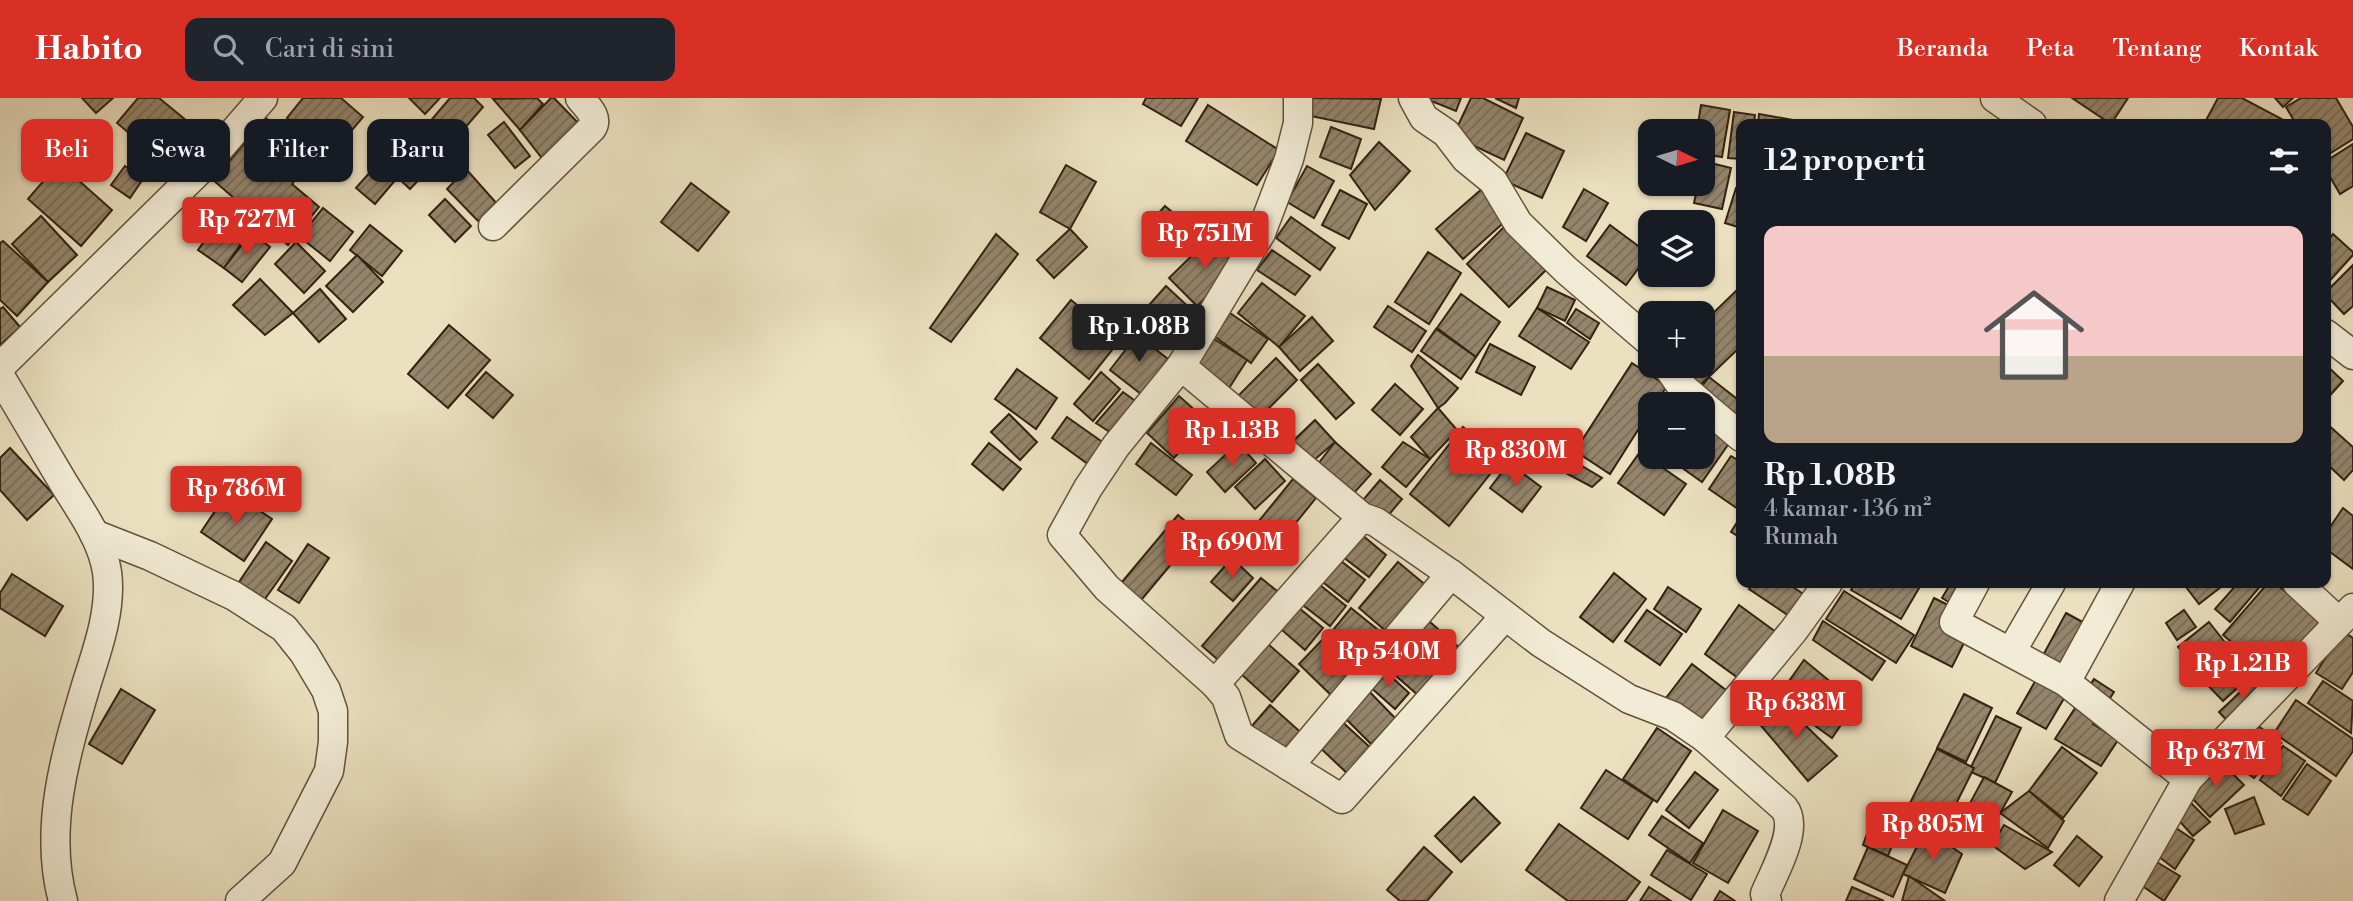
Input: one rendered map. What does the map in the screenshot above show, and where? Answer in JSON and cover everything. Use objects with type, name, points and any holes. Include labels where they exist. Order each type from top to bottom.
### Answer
[{"type":"street","points":[[0,367],[205,165],[263,98]]},
{"type":"street","points":[[493,226],[592,128],[594,116],[580,98]]},
{"type":"street","points":[[1298,98],[1298,123],[1289,159],[1261,233],[1181,366],[1116,446],[1088,488],[1062,536],[1107,588],[1216,684],[1226,697],[1240,734],[1342,799],[1505,616]]},
{"type":"street","points":[[1413,98],[1424,118],[1446,133],[1466,159],[1493,181],[1518,223],[1566,270],[1638,332]]},
{"type":"street","points":[[1995,98],[2025,119]]},
{"type":"street","points":[[1181,366],[1362,517],[1376,522],[1451,574],[1541,643],[1629,699],[1673,716],[1705,738],[1784,808],[1790,824],[1788,839],[1765,894],[1767,901]]},
{"type":"street","points":[[0,376],[94,534],[106,570],[107,598],[96,653],[69,743],[55,812],[57,880],[63,901]]},
{"type":"street","points":[[1675,378],[1688,392]]},
{"type":"street","points":[[1715,414],[1736,433]]},
{"type":"street","points":[[1216,684],[1362,517]]},
{"type":"street","points":[[94,534],[150,556],[234,596],[284,628],[304,653],[326,690],[333,711],[334,742],[329,771],[282,863],[240,901]]},
{"type":"street","points":[[1289,766],[1451,574]]},
{"type":"street","points":[[1705,738],[1794,630],[1824,588]]},
{"type":"street","points":[[1972,588],[1954,622],[2066,682],[2188,779]]},
{"type":"street","points":[[2011,652],[2048,588]]},
{"type":"street","points":[[2066,682],[2117,588]]},
{"type":"street","points":[[2119,901],[2188,779],[2346,615],[2305,588]]},
{"type":"building","points":[[82,98],[113,98],[96,113]]},
{"type":"building","points":[[138,98],[159,98],[184,119],[127,119],[127,131],[117,123]]},
{"type":"building","points":[[303,98],[341,98],[363,117],[353,129],[353,119],[287,118]]},
{"type":"building","points":[[409,98],[440,98],[425,114]]},
{"type":"building","points":[[450,98],[474,98],[483,107],[469,123],[469,119],[432,119]]},
{"type":"building","points":[[537,98],[543,104],[520,130],[493,99]]},
{"type":"building","points":[[551,98],[585,130],[548,166],[520,130]]},
{"type":"building","points":[[1146,98],[1198,98],[1181,126],[1143,104]]},
{"type":"building","points":[[1310,98],[1381,99],[1374,129],[1306,115]]},
{"type":"building","points":[[1424,98],[1461,98],[1456,111]]},
{"type":"building","points":[[1471,98],[1483,98],[1523,118],[1504,160],[1453,136]]},
{"type":"building","points":[[1495,98],[1519,98],[1516,108]]},
{"type":"building","points":[[2072,98],[2128,98],[2114,119],[2104,119]]},
{"type":"building","points":[[2218,98],[2242,98],[2281,119],[2207,119]]},
{"type":"building","points":[[2275,98],[2293,98],[2283,107]]},
{"type":"building","points":[[2301,98],[2336,98],[2353,127],[2353,139],[2331,153],[2331,119],[2293,119],[2286,107]]},
{"type":"building","points":[[1208,105],[1279,150],[1257,185],[1186,141]]},
{"type":"building","points":[[1701,105],[1730,110],[1722,157],[1715,156],[1715,119],[1699,119]]},
{"type":"building","points":[[1734,112],[1755,115],[1755,119],[1736,119],[1736,159],[1728,158]]},
{"type":"building","points":[[1759,114],[1787,119],[1758,119]]},
{"type":"building","points":[[504,122],[530,156],[515,168],[488,135]]},
{"type":"building","points":[[1331,127],[1361,139],[1351,169],[1320,157]]},
{"type":"building","points":[[1526,133],[1564,151],[1542,198],[1503,180]]},
{"type":"building","points":[[1379,142],[1410,171],[1375,210],[1350,175]]},
{"type":"building","points":[[244,144],[244,182],[294,182],[292,184],[319,207],[288,245],[215,182],[230,182],[230,160]]},
{"type":"building","points":[[2353,144],[2353,186],[2340,194],[2331,179],[2331,158]]},
{"type":"building","points":[[1715,164],[1731,168],[1722,209],[1694,203],[1695,196],[1715,196]]},
{"type":"building","points":[[1066,165],[1096,182],[1070,229],[1040,212]]},
{"type":"building","points":[[125,166],[127,182],[141,182],[130,198],[111,185]]},
{"type":"building","points":[[1307,166],[1334,181],[1314,218],[1287,202]]},
{"type":"building","points":[[469,172],[499,206],[478,221],[447,189],[454,182],[469,182]]},
{"type":"building","points":[[367,176],[367,182],[394,182],[375,204],[356,188]]},
{"type":"building","points":[[43,182],[80,182],[112,210],[81,246],[28,199]]},
{"type":"building","points":[[402,182],[417,182],[410,189]]},
{"type":"building","points":[[691,183],[729,212],[698,251],[661,222]]},
{"type":"building","points":[[1483,188],[1509,218],[1463,259],[1436,229]]},
{"type":"building","points":[[1736,188],[1736,226],[1725,223]]},
{"type":"building","points":[[1584,189],[1608,203],[1586,241],[1563,227]]},
{"type":"building","points":[[1340,190],[1367,204],[1349,239],[1322,225]]},
{"type":"building","points":[[445,199],[471,226],[455,242],[429,215]]},
{"type":"building","points":[[1165,206],[1197,233],[1182,249],[1150,223]]},
{"type":"building","points":[[323,208],[353,232],[330,261],[300,237]]},
{"type":"building","points":[[41,216],[77,255],[48,282],[12,244]]},
{"type":"building","points":[[222,216],[248,234],[224,268],[198,250]]},
{"type":"building","points":[[1291,217],[1335,248],[1320,270],[1276,238]]},
{"type":"building","points":[[370,225],[402,251],[382,276],[350,250]]},
{"type":"building","points":[[1610,225],[1638,246],[1638,269],[1626,285],[1587,256]]},
{"type":"building","points":[[1505,226],[1547,269],[1509,307],[1467,264]]},
{"type":"building","points":[[1070,229],[1087,247],[1054,278],[1037,260]]},
{"type":"building","points":[[251,233],[270,247],[242,282],[224,268]]},
{"type":"building","points":[[996,234],[1018,254],[951,342],[930,328]]},
{"type":"building","points":[[2333,234],[2353,255],[2331,279]]},
{"type":"building","points":[[1212,236],[1240,265],[1197,306],[1169,278]]},
{"type":"building","points":[[3,241],[48,282],[17,316],[0,300],[0,243]]},
{"type":"building","points":[[296,242],[325,271],[304,293],[275,264]]},
{"type":"building","points":[[1272,250],[1310,276],[1295,295],[1257,270]]},
{"type":"building","points":[[1428,252],[1461,273],[1429,324],[1395,302]]},
{"type":"building","points":[[357,255],[383,282],[353,312],[326,286]]},
{"type":"building","points":[[2353,265],[2353,306],[2344,314],[2331,300],[2331,287]]},
{"type":"building","points":[[260,279],[293,313],[265,335],[233,305]]},
{"type":"building","points":[[1262,283],[1305,316],[1279,347],[1238,313]]},
{"type":"building","points":[[1166,286],[1194,312],[1178,330],[1150,304]]},
{"type":"building","points":[[1547,287],[1575,300],[1565,321],[1537,308]]},
{"type":"building","points":[[320,289],[346,319],[319,342],[293,313]]},
{"type":"building","points":[[1736,291],[1736,351],[1715,371],[1715,311]]},
{"type":"building","points":[[1461,294],[1500,322],[1476,357],[1437,328]]},
{"type":"building","points":[[1071,300],[1120,340],[1089,379],[1040,338]]},
{"type":"building","points":[[1388,306],[1426,331],[1412,352],[1374,327]]},
{"type":"building","points":[[3,307],[20,327],[0,345],[0,309]]},
{"type":"building","points":[[1537,308],[1589,342],[1571,369],[1519,336]]},
{"type":"building","points":[[1576,309],[1599,323],[1590,339],[1567,323]]},
{"type":"building","points":[[1230,313],[1268,339],[1251,363],[1214,336]]},
{"type":"building","points":[[1312,317],[1333,341],[1300,371],[1279,347]]},
{"type":"building","points":[[449,325],[490,360],[448,408],[408,374]]},
{"type":"building","points":[[1436,329],[1476,357],[1461,379],[1421,351]]},
{"type":"building","points":[[1137,335],[1168,359],[1141,394],[1110,370]]},
{"type":"building","points":[[1214,339],[1247,360],[1224,396],[1191,373]]},
{"type":"building","points":[[1490,344],[1535,367],[1521,395],[1476,372]]},
{"type":"building","points":[[1418,355],[1458,388],[1438,408],[1411,366]]},
{"type":"building","points":[[1276,358],[1297,380],[1258,419],[1237,397]]},
{"type":"building","points":[[1632,363],[1638,367],[1638,378],[1655,378],[1667,386],[1663,392],[1638,392],[1638,430],[1610,474],[1575,451]]},
{"type":"building","points":[[1318,364],[1354,403],[1336,419],[1301,380]]},
{"type":"building","points":[[1017,369],[1057,398],[1036,429],[995,399]]},
{"type":"building","points":[[2331,370],[2343,381],[2331,394]]},
{"type":"building","points":[[486,372],[513,395],[493,418],[466,395]]},
{"type":"building","points":[[1101,372],[1120,389],[1093,421],[1074,404]]},
{"type":"building","points":[[1681,378],[1708,378],[1694,391]]},
{"type":"building","points":[[1708,378],[1736,398],[1736,423],[1715,413],[1715,392],[1698,392]]},
{"type":"building","points":[[1395,384],[1423,409],[1400,435],[1372,410]]},
{"type":"building","points":[[1123,392],[1145,408],[1119,438],[1096,423]]},
{"type":"building","points":[[1179,396],[1207,421],[1174,458],[1147,433]]},
{"type":"building","points":[[1438,408],[1457,430],[1430,459],[1411,437]]},
{"type":"building","points":[[1009,414],[1037,442],[1020,460],[991,432]]},
{"type":"building","points":[[1067,417],[1108,446],[1092,467],[1052,438]]},
{"type":"building","points":[[1315,420],[1335,442],[1313,461],[1290,444]]},
{"type":"building","points":[[1463,427],[1502,459],[1449,526],[1410,494]]},
{"type":"building","points":[[1715,427],[1732,439],[1715,463]]},
{"type":"building","points":[[2331,427],[2353,447],[2353,470],[2344,480],[2331,468]]},
{"type":"building","points":[[1335,442],[1371,474],[1354,493],[1318,464]]},
{"type":"building","points":[[1403,442],[1430,459],[1406,487],[1382,467]]},
{"type":"building","points":[[989,443],[1021,469],[1003,490],[972,464]]},
{"type":"building","points":[[1151,443],[1192,475],[1176,495],[1136,464]]},
{"type":"building","points":[[1238,443],[1256,463],[1225,492],[1207,472]]},
{"type":"building","points":[[10,448],[54,495],[27,520],[0,490],[0,458]]},
{"type":"building","points":[[1557,451],[1602,478],[1592,487],[1547,463]]},
{"type":"building","points":[[1638,455],[1638,469],[1664,469],[1686,484],[1664,515],[1618,483]]},
{"type":"building","points":[[1731,456],[1736,459],[1736,508],[1709,489]]},
{"type":"building","points":[[1265,459],[1285,481],[1255,509],[1235,487]]},
{"type":"building","points":[[1509,463],[1541,487],[1522,512],[1490,488]]},
{"type":"building","points":[[1684,469],[1711,469],[1702,482]]},
{"type":"building","points":[[1293,479],[1316,498],[1264,562],[1241,543]]},
{"type":"building","points":[[1380,480],[1402,499],[1386,518],[1363,500]]},
{"type":"building","points":[[229,490],[272,519],[244,561],[201,532]]},
{"type":"building","points":[[2343,508],[2353,516],[2353,569],[2331,553],[2331,526]]},
{"type":"building","points":[[1178,515],[1198,532],[1137,605],[1117,588]]},
{"type":"building","points":[[1356,530],[1386,555],[1369,577],[1338,553]]},
{"type":"building","points":[[266,542],[292,561],[265,599],[239,582]]},
{"type":"building","points":[[308,544],[329,558],[299,603],[278,590]]},
{"type":"building","points":[[1336,557],[1365,580],[1348,602],[1319,579]]},
{"type":"building","points":[[1232,558],[1253,578],[1233,601],[1211,582]]},
{"type":"building","points":[[1398,562],[1434,592],[1394,638],[1359,608]]},
{"type":"building","points":[[1614,573],[1646,599],[1613,642],[1580,617]]},
{"type":"building","points":[[12,574],[63,606],[45,636],[0,608],[0,593]]},
{"type":"building","points":[[1261,578],[1283,596],[1224,665],[1202,646]]},
{"type":"building","points":[[1315,581],[1346,606],[1330,626],[1299,602]]},
{"type":"building","points":[[1668,587],[1701,609],[1686,632],[1654,609]]},
{"type":"building","points":[[1794,588],[1809,598],[1792,618],[1749,589]]},
{"type":"building","points":[[1852,588],[1919,588],[1901,619],[1851,590]]},
{"type":"building","points":[[1948,588],[1971,588],[1965,612],[1942,598]]},
{"type":"building","points":[[2187,588],[2220,588],[2199,604]]},
{"type":"building","points":[[2234,588],[2259,588],[2230,622],[2215,609]]},
{"type":"building","points":[[2264,588],[2281,588],[2326,625],[2275,679],[2223,635]]},
{"type":"building","points":[[1844,591],[1914,635],[1896,663],[1826,619]]},
{"type":"building","points":[[1934,598],[1976,619],[1952,667],[1911,646]]},
{"type":"building","points":[[1293,603],[1323,628],[1305,650],[1275,624]]},
{"type":"building","points":[[1739,605],[1780,635],[1745,683],[1705,654]]},
{"type":"building","points":[[1351,608],[1388,638],[1370,660],[1333,630]]},
{"type":"building","points":[[1647,610],[1682,634],[1660,665],[1625,641]]},
{"type":"building","points":[[2184,610],[2196,627],[2177,640],[2166,623]]},
{"type":"building","points":[[2066,613],[2101,632],[2069,689],[2035,670]]},
{"type":"building","points":[[1421,614],[1463,651],[1442,675],[1400,639]]},
{"type":"building","points":[[1823,621],[1885,661],[1872,680],[1813,640]]},
{"type":"building","points":[[2209,622],[2227,645],[2196,669],[2178,647]]},
{"type":"building","points":[[2342,631],[2353,638],[2353,672],[2342,689],[2316,673]]},
{"type":"building","points":[[1325,637],[1361,672],[1335,699],[1299,664]]},
{"type":"building","points":[[1398,641],[1438,675],[1419,696],[1380,662]]},
{"type":"building","points":[[1268,644],[1299,671],[1272,702],[1241,674]]},
{"type":"building","points":[[2229,646],[2254,673],[2223,701],[2198,675]]},
{"type":"building","points":[[1804,660],[1856,703],[1832,738],[1777,698]]},
{"type":"building","points":[[1692,664],[1731,694],[1705,728],[1666,698]]},
{"type":"building","points":[[1384,670],[1409,693],[1395,709],[1369,686]]},
{"type":"building","points":[[2256,677],[2268,689],[2232,726],[2219,712]]},
{"type":"building","points":[[2037,678],[2066,695],[2046,729],[2017,713]]},
{"type":"building","points":[[2094,679],[2114,692],[2093,724],[2118,740],[2101,766],[2055,739]]},
{"type":"building","points":[[2323,681],[2353,701],[2351,733],[2308,703]]},
{"type":"building","points":[[1362,684],[1396,719],[1371,744],[1337,710]]},
{"type":"building","points":[[121,689],[155,710],[122,764],[89,744]]},
{"type":"building","points":[[1964,694],[1992,708],[1966,762],[1937,748]]},
{"type":"building","points":[[1777,698],[1837,756],[1808,781],[1757,721]]},
{"type":"building","points":[[2296,700],[2353,739],[2353,751],[2336,776],[2274,733]]},
{"type":"building","points":[[1270,705],[1305,736],[1285,758],[1251,727]]},
{"type":"building","points":[[1996,716],[2021,728],[1995,783],[1969,771]]},
{"type":"building","points":[[1337,717],[1374,751],[1350,776],[1314,742]]},
{"type":"building","points":[[2257,725],[2281,743],[2254,778],[2231,761]]},
{"type":"building","points":[[1657,728],[1691,751],[1657,802],[1623,779]]},
{"type":"building","points":[[2283,746],[2305,761],[2281,796],[2260,780]]},
{"type":"building","points":[[2062,747],[2097,773],[2063,818],[2029,791]]},
{"type":"building","points":[[1937,749],[1974,768],[1941,834],[1904,815]]},
{"type":"building","points":[[2221,762],[2244,785],[2210,817],[2188,794]]},
{"type":"building","points":[[2307,764],[2331,781],[2308,815],[2283,799]]},
{"type":"building","points":[[1606,770],[1653,800],[1628,839],[1581,808]]},
{"type":"building","points":[[1695,772],[1718,790],[1689,828],[1666,810]]},
{"type":"building","points":[[1984,777],[2012,792],[1988,835],[1961,820]]},
{"type":"building","points":[[2029,791],[2064,821],[2048,848],[2000,813]]},
{"type":"building","points":[[1474,797],[1500,823],[1461,862],[1435,836]]},
{"type":"building","points":[[2254,797],[2264,824],[2235,834],[2225,809]]},
{"type":"building","points":[[2189,801],[2210,822],[2193,836],[2173,814]]},
{"type":"building","points":[[1878,803],[1904,815],[1888,856],[1863,845]]},
{"type":"building","points":[[1723,810],[1758,831],[1728,883],[1693,863]]},
{"type":"building","points":[[1662,816],[1703,843],[1690,863],[1649,835]]},
{"type":"building","points":[[1559,824],[1640,882],[1626,901],[1568,901],[1526,870]]},
{"type":"building","points":[[2170,824],[2194,840],[2175,869],[2154,853]]},
{"type":"building","points":[[2004,825],[2052,852],[2025,869],[1992,845]]},
{"type":"building","points":[[1926,829],[1962,854],[1945,893],[1903,874]]},
{"type":"building","points":[[2077,836],[2102,857],[2079,886],[2054,865]]},
{"type":"building","points":[[1424,847],[1452,872],[1427,901],[1400,901],[1387,890]]},
{"type":"building","points":[[1868,847],[1907,865],[1893,897],[1854,879]]},
{"type":"building","points":[[1667,850],[1707,874],[1691,900],[1651,875]]},
{"type":"building","points":[[2150,858],[2180,876],[2164,901],[2138,883]]},
{"type":"building","points":[[1909,876],[1945,901],[1902,901]]},
{"type":"building","points":[[1649,887],[1671,901],[1640,901]]},
{"type":"building","points":[[1852,887],[1884,901],[1846,901]]},
{"type":"building","points":[[1720,891],[1735,901],[1714,901]]}]
